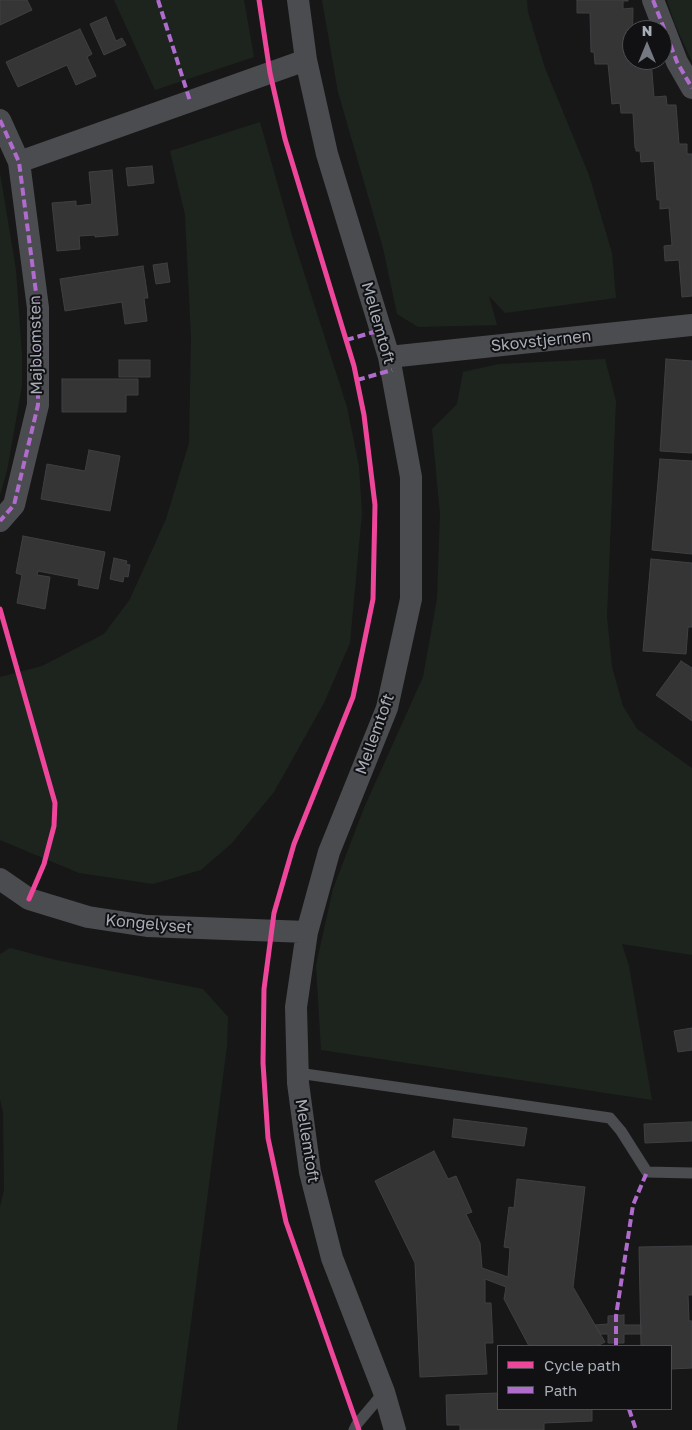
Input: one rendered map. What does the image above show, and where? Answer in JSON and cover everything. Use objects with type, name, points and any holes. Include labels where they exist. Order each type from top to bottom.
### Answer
[{"type":"street","name":"Mellemtoft","points":[[298,0],[306,60],[327,154],[389,356],[411,477],[411,599],[387,708],[329,852],[307,932],[296,1007],[298,1073],[310,1172],[332,1258],[384,1392],[395,1430]]},
{"type":"street","points":[[653,0],[677,62],[692,88]]},
{"type":"street","points":[[19,162],[306,60]]},
{"type":"street","name":"Majblomsten","points":[[0,120],[19,162],[38,308],[38,405],[14,505],[0,522]]},
{"type":"street","name":"Skovstjernen","points":[[389,356],[692,325]]},
{"type":"street","name":"Kongelyset","points":[[0,879],[29,899],[88,917],[147,926],[307,932]]},
{"type":"lane","points":[[298,1073],[610,1118],[621,1131],[647,1172],[692,1173]]},
{"type":"lane","points":[[354,1430],[384,1392]]},
{"type":"shaded area","points":[[114,0],[244,0],[254,57],[155,90]]},
{"type":"shaded area","points":[[322,0],[527,0],[528,12],[545,68],[589,175],[612,253],[616,298],[505,313],[489,296],[497,325],[418,327],[397,314],[383,248],[338,92]]},
{"type":"shaded area","points":[[667,0],[692,0],[692,62],[674,22]]},
{"type":"shaded area","points":[[260,122],[292,235],[347,407],[359,466],[362,513],[350,643],[324,703],[274,792],[232,843],[201,870],[153,884],[79,873],[0,840],[0,677],[42,666],[104,634],[130,599],[166,519],[189,443],[191,337],[185,215],[170,151]]},
{"type":"shaded area","points":[[0,173],[16,270],[22,355],[22,386],[7,471],[0,495]]},
{"type":"shaded area","points":[[605,359],[616,401],[607,617],[612,667],[623,706],[637,729],[692,768],[692,955],[622,944],[629,966],[652,1100],[321,1050],[316,965],[333,889],[364,808],[423,677],[437,599],[440,514],[432,429],[457,404],[463,372],[499,364]]},
{"type":"shaded area","points":[[10,948],[56,960],[203,989],[228,1017],[227,1046],[177,1430],[0,1430],[0,1207],[4,1190],[3,1113],[0,1099],[0,954]]},
{"type":"building","points":[[0,0],[27,0],[32,10],[0,25]]},
{"type":"building","points":[[577,0],[628,0],[623,1],[623,9],[633,8],[633,20],[622,20],[622,70],[652,70],[654,97],[666,96],[667,105],[676,105],[679,144],[687,144],[687,154],[692,154],[692,296],[682,297],[679,260],[665,261],[664,246],[672,245],[669,208],[660,209],[660,200],[657,200],[654,161],[641,162],[640,151],[636,151],[635,148],[633,113],[621,113],[620,103],[612,104],[608,64],[595,64],[594,52],[591,52],[590,13],[577,13]]},
{"type":"building","points":[[106,17],[116,41],[122,38],[126,45],[104,55],[90,24]]},
{"type":"building","points":[[80,29],[92,54],[87,57],[96,76],[76,85],[67,65],[18,87],[6,62]]},
{"type":"building","points":[[152,166],[154,183],[128,186],[126,168]]},
{"type":"building","points":[[112,170],[118,235],[79,236],[80,249],[57,251],[52,203],[76,201],[76,206],[92,204],[89,172]]},
{"type":"building","points":[[167,263],[170,282],[156,284],[153,265]]},
{"type":"building","points":[[143,266],[148,298],[144,298],[147,321],[125,324],[122,302],[65,311],[60,279]]},
{"type":"building","points":[[666,359],[692,361],[692,453],[660,451]]},
{"type":"building","points":[[119,360],[150,360],[150,377],[119,377]]},
{"type":"building","points":[[62,379],[138,379],[138,395],[126,395],[126,412],[62,412]]},
{"type":"building","points":[[89,450],[120,456],[110,511],[41,499],[47,464],[85,471]]},
{"type":"building","points":[[660,459],[692,461],[692,554],[652,550]]},
{"type":"building","points":[[23,536],[105,552],[98,589],[78,585],[79,579],[38,571],[37,575],[50,577],[45,609],[17,603],[22,575],[16,573]]},
{"type":"building","points":[[114,558],[127,561],[126,564],[130,565],[128,577],[124,576],[123,582],[110,579]]},
{"type":"building","points":[[651,559],[692,563],[692,627],[688,627],[686,654],[643,651]]},
{"type":"building","points":[[681,661],[692,668],[692,721],[656,695]]},
{"type":"building","points":[[692,1028],[692,1050],[678,1052],[674,1031]]},
{"type":"building","points":[[454,1119],[527,1128],[524,1146],[452,1137]]},
{"type":"building","points":[[692,1122],[692,1141],[645,1143],[644,1124]]},
{"type":"building","points":[[434,1151],[448,1179],[456,1176],[472,1212],[466,1214],[480,1243],[482,1268],[508,1277],[510,1248],[504,1247],[509,1207],[514,1208],[517,1179],[585,1187],[573,1287],[605,1342],[599,1345],[528,1345],[504,1299],[506,1287],[485,1279],[485,1303],[491,1303],[493,1343],[485,1343],[487,1374],[420,1377],[415,1263],[375,1181]]},
{"type":"building","points":[[692,1246],[692,1295],[688,1295],[689,1321],[692,1321],[692,1368],[672,1369],[672,1345],[641,1345],[639,1247]]},
{"type":"building","points":[[624,1315],[624,1325],[641,1325],[641,1334],[624,1334],[624,1343],[608,1343],[608,1334],[600,1334],[595,1325],[608,1324],[608,1316]]},
{"type":"building","points":[[497,1393],[497,1410],[592,1410],[592,1421],[544,1423],[544,1430],[460,1430],[460,1425],[447,1425],[446,1395]]},
{"type":"marked path","points":[[158,0],[190,101]]},
{"type":"marked path","points":[[653,0],[677,62],[692,88]]},
{"type":"marked path","points":[[0,120],[19,162],[38,308],[38,405],[14,505],[0,521]]},
{"type":"marked path","points":[[346,340],[381,330]]},
{"type":"marked path","points":[[357,380],[392,370]]},
{"type":"marked path","points":[[616,1345],[616,1316],[633,1205],[647,1172]]},
{"type":"marked path","points":[[629,1410],[636,1430]]},
{"type":"cycle path","points":[[259,0],[270,73],[285,139],[354,366],[364,415],[375,505],[373,599],[353,697],[294,844],[274,913],[264,989],[263,1063],[268,1138],[286,1222],[359,1430]]},
{"type":"cycle path","points":[[0,609],[55,803],[54,826],[44,864],[29,899]]}]
